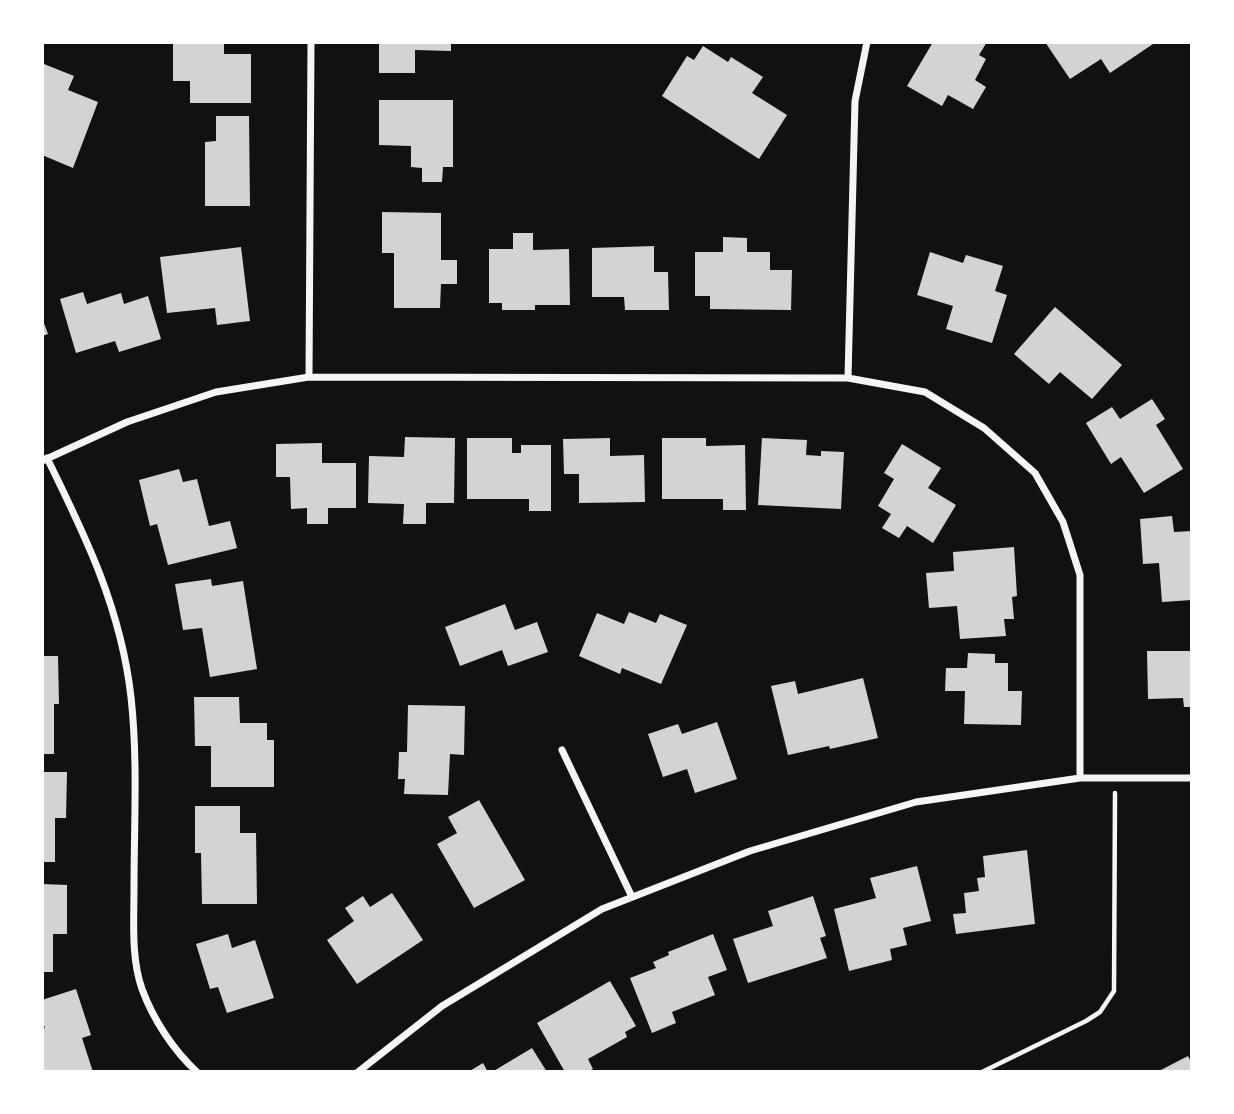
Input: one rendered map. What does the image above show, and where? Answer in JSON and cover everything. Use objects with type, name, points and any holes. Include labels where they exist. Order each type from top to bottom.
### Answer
[{"type":"street","points":[[309,377],[311,42]]},
{"type":"street","points":[[848,378],[855,101],[867,42]]},
{"type":"street","points":[[198,1072],[158,1023],[141,986],[134,943],[131,698],[118,622],[91,549],[45,460],[127,422],[216,392],[309,377],[848,378],[925,392],[985,428],[1035,473],[1063,522],[1080,575],[1080,778]]},
{"type":"street","points":[[562,750],[632,897]]},
{"type":"street","points":[[358,1072],[442,1006],[602,909],[750,851],[916,802],[1080,778],[1192,778]]},
{"type":"path","points":[[982,1072],[1086,1021],[1100,1012],[1114,991],[1115,778]]},
{"type":"building","points":[[173,42],[224,42],[224,54],[251,54],[251,103],[190,103],[190,81],[173,81]]},
{"type":"building","points":[[379,42],[451,42],[451,51],[415,50],[415,73],[379,73]]},
{"type":"building","points":[[933,42],[987,42],[979,55],[986,59],[975,80],[986,87],[973,109],[948,95],[942,106],[907,86]]},
{"type":"building","points":[[1045,42],[1156,42],[1110,73],[1101,59],[1070,79]]},
{"type":"building","points":[[703,46],[728,62],[731,57],[763,77],[752,93],[787,115],[759,159],[662,96],[687,56],[694,60]]},
{"type":"building","points":[[44,64],[74,76],[68,90],[98,102],[73,168],[42,155]]},
{"type":"building","points":[[379,100],[453,100],[453,167],[443,167],[442,182],[422,182],[422,168],[411,167],[411,146],[379,145]]},
{"type":"building","points":[[216,116],[249,116],[250,206],[205,206],[205,142],[216,141]]},
{"type":"building","points":[[382,212],[441,213],[441,260],[457,260],[457,284],[441,284],[440,308],[394,308],[394,253],[382,253]]},
{"type":"building","points":[[513,233],[533,233],[533,250],[569,249],[570,305],[535,305],[535,310],[502,310],[502,303],[489,303],[489,249],[513,249]]},
{"type":"building","points":[[723,237],[747,238],[747,252],[770,252],[770,270],[792,270],[791,310],[710,309],[710,296],[695,296],[695,252],[723,252]]},
{"type":"building","points":[[654,246],[654,272],[668,272],[669,310],[625,310],[624,297],[592,297],[592,248]]},
{"type":"building","points":[[241,247],[250,321],[217,325],[215,308],[167,313],[160,257]]},
{"type":"building","points":[[930,252],[963,263],[966,255],[1003,266],[995,291],[1007,295],[992,343],[946,329],[953,306],[917,295]]},
{"type":"building","points":[[83,292],[87,304],[121,293],[124,304],[148,296],[161,339],[119,352],[115,341],[76,353],[60,299]]},
{"type":"building","points":[[1055,307],[1122,365],[1092,399],[1060,372],[1049,384],[1014,354]]},
{"type":"building","points":[[42,318],[48,334],[42,336]]},
{"type":"building","points":[[1152,399],[1165,419],[1156,425],[1183,469],[1144,493],[1121,457],[1111,464],[1086,423],[1112,407],[1120,419]]},
{"type":"building","points":[[405,437],[455,438],[454,503],[426,503],[426,524],[403,524],[404,504],[368,503],[369,456],[404,457]]},
{"type":"building","points":[[467,438],[512,438],[512,453],[521,453],[521,445],[551,445],[551,511],[529,511],[529,499],[467,499]]},
{"type":"building","points":[[610,438],[610,456],[644,455],[645,502],[579,503],[579,474],[564,474],[563,439]]},
{"type":"building","points":[[662,438],[706,438],[706,446],[745,445],[746,510],[723,510],[723,499],[662,499]]},
{"type":"building","points":[[762,438],[807,440],[806,455],[821,456],[821,451],[844,452],[841,509],[758,505]]},
{"type":"building","points":[[322,443],[322,463],[356,463],[356,508],[328,508],[328,524],[307,524],[307,508],[291,509],[290,477],[276,477],[276,444]]},
{"type":"building","points":[[902,444],[941,468],[928,488],[956,505],[933,543],[907,526],[899,538],[882,528],[891,514],[878,506],[894,479],[884,473]]},
{"type":"building","points":[[179,469],[183,482],[197,479],[209,526],[230,521],[237,548],[168,565],[157,524],[150,526],[139,480]]},
{"type":"building","points":[[1172,516],[1174,532],[1192,531],[1192,600],[1162,602],[1159,563],[1143,564],[1140,519]]},
{"type":"building","points":[[1014,547],[1017,596],[1012,597],[1014,619],[1004,619],[1006,636],[960,639],[957,606],[929,608],[926,573],[954,571],[953,552]]},
{"type":"building","points":[[211,579],[212,586],[243,581],[257,669],[210,677],[202,628],[183,630],[175,584]]},
{"type":"building","points":[[505,604],[515,630],[537,622],[548,652],[508,666],[502,650],[460,666],[445,627]]},
{"type":"building","points":[[629,612],[656,623],[660,614],[687,625],[661,684],[622,668],[620,674],[579,656],[597,613],[624,624]]},
{"type":"building","points":[[1147,651],[1192,651],[1192,707],[1184,707],[1183,698],[1148,699]]},
{"type":"building","points":[[968,653],[995,654],[995,663],[1008,663],[1008,691],[1022,691],[1021,725],[964,724],[965,691],[945,691],[946,668],[967,668]]},
{"type":"building","points":[[42,656],[58,656],[59,704],[54,704],[54,754],[42,754]]},
{"type":"building","points":[[863,678],[878,738],[788,755],[771,686],[795,681],[798,694]]},
{"type":"building","points":[[194,697],[239,697],[240,723],[267,723],[267,740],[274,740],[274,787],[211,787],[211,746],[195,746]]},
{"type":"building","points":[[408,705],[465,706],[464,755],[450,754],[448,795],[404,794],[405,779],[398,779],[399,752],[407,752]]},
{"type":"building","points":[[717,722],[737,779],[695,793],[687,769],[663,777],[648,734],[678,724],[682,734]]},
{"type":"building","points":[[42,772],[67,772],[66,818],[55,818],[55,862],[42,862]]},
{"type":"building","points":[[479,800],[525,880],[474,908],[437,844],[457,833],[448,817]]},
{"type":"building","points":[[195,806],[240,806],[240,833],[256,833],[257,904],[202,904],[201,853],[195,853]]},
{"type":"building","points":[[1027,850],[1035,924],[956,934],[953,914],[966,913],[964,893],[979,891],[977,878],[985,877],[983,856]]},
{"type":"building","points":[[917,866],[931,921],[903,928],[907,945],[890,949],[892,960],[849,971],[834,909],[876,898],[870,878]]},
{"type":"building","points":[[42,884],[67,885],[67,934],[53,934],[53,972],[42,972]]},
{"type":"building","points":[[392,893],[423,940],[357,984],[327,940],[354,921],[345,908],[363,896],[370,907]]},
{"type":"building","points":[[813,896],[826,936],[820,938],[827,958],[748,983],[733,939],[773,926],[768,911]]},
{"type":"building","points":[[228,934],[232,948],[255,940],[274,998],[227,1013],[218,987],[210,989],[196,944]]},
{"type":"building","points":[[713,934],[727,970],[708,977],[715,995],[672,1012],[676,1023],[652,1033],[630,978],[656,968],[653,962],[669,955],[668,952]]},
{"type":"building","points":[[610,981],[636,1026],[625,1032],[627,1037],[588,1059],[593,1069],[587,1072],[565,1072],[537,1023]]},
{"type":"building","points":[[76,989],[91,1035],[82,1038],[93,1072],[42,1072],[42,1029],[45,1028],[42,1000]]},
{"type":"building","points":[[532,1048],[547,1072],[492,1072]]},
{"type":"building","points":[[1188,1056],[1192,1072],[1157,1072]]},
{"type":"building","points":[[483,1063],[488,1072],[468,1072]]}]
